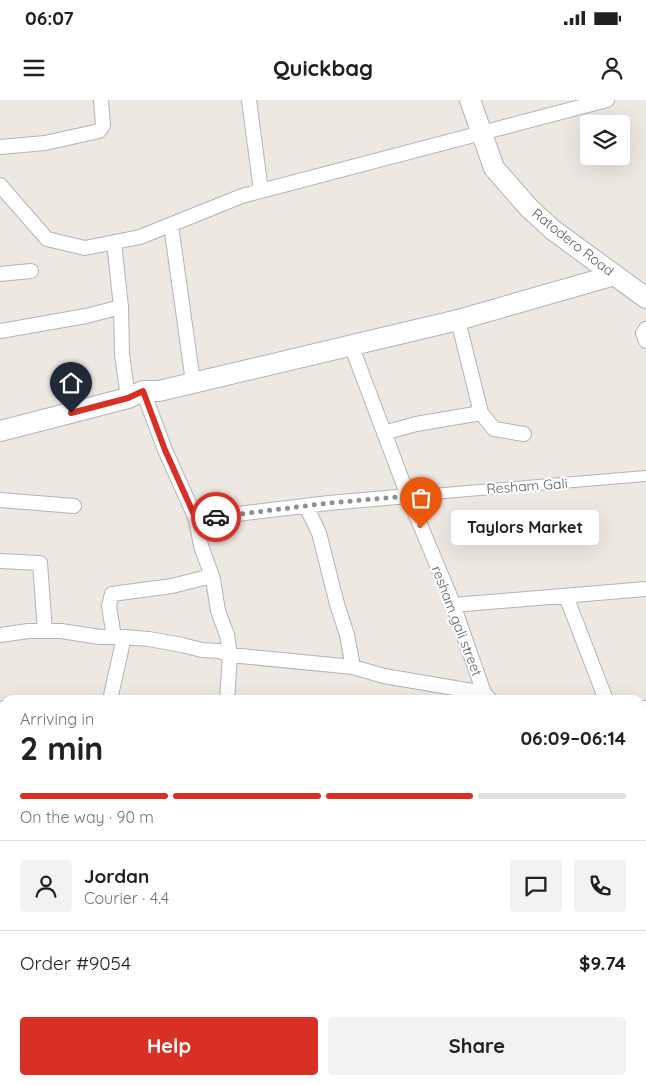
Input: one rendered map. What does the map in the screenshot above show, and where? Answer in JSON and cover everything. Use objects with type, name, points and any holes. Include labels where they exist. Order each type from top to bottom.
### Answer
[{"type":"main road","name":"Ratodero Road","points":[[470,100],[494,168],[529,208],[553,230],[646,298]]},
{"type":"main road","points":[[0,431],[135,394],[458,320],[615,275]]},
{"type":"street","points":[[0,147],[45,143],[100,131],[103,125],[101,100]]},
{"type":"street","points":[[249,100],[260,191]]},
{"type":"street","points":[[0,185],[47,239],[85,248],[140,237],[242,196],[604,100]]},
{"type":"street","points":[[171,225],[193,382]]},
{"type":"street","points":[[114,242],[121,308],[122,354],[135,394],[165,450],[196,519],[201,546],[212,576],[218,611],[227,635],[230,655],[228,695]]},
{"type":"street","points":[[0,274],[31,270]]},
{"type":"street","points":[[0,331],[121,308]]},
{"type":"street","points":[[458,320],[481,413],[494,429],[524,434]]},
{"type":"street","points":[[646,329],[643,333],[646,341]]},
{"type":"street","name":"resham gali street","points":[[352,345],[408,496],[453,605],[487,695]]},
{"type":"street","points":[[384,433],[416,424],[481,413]]},
{"type":"street","name":"Resham Gali","points":[[408,496],[646,476]]},
{"type":"street","points":[[196,519],[408,496]]},
{"type":"street","points":[[0,500],[74,506]]},
{"type":"street","points":[[306,506],[319,533],[347,635],[352,667]]},
{"type":"street","points":[[0,561],[40,563],[45,631]]},
{"type":"street","points":[[111,695],[119,637],[109,606],[112,594],[172,586],[212,576]]},
{"type":"street","points":[[453,605],[646,589]]},
{"type":"street","points":[[566,596],[604,695]]},
{"type":"street","points":[[0,635],[28,631],[61,631],[100,637],[119,637],[174,643],[202,650],[220,651],[230,655],[352,667],[384,676],[482,695]]},
{"type":"way so far","points":[[216,517],[329,503],[408,496],[421,528]]},
{"type":"place","name":"Taylors Market","points":[[421,528]]},
{"type":"route","points":[[71,413],[128,398],[143,391],[165,450],[196,519],[216,517]]}]
